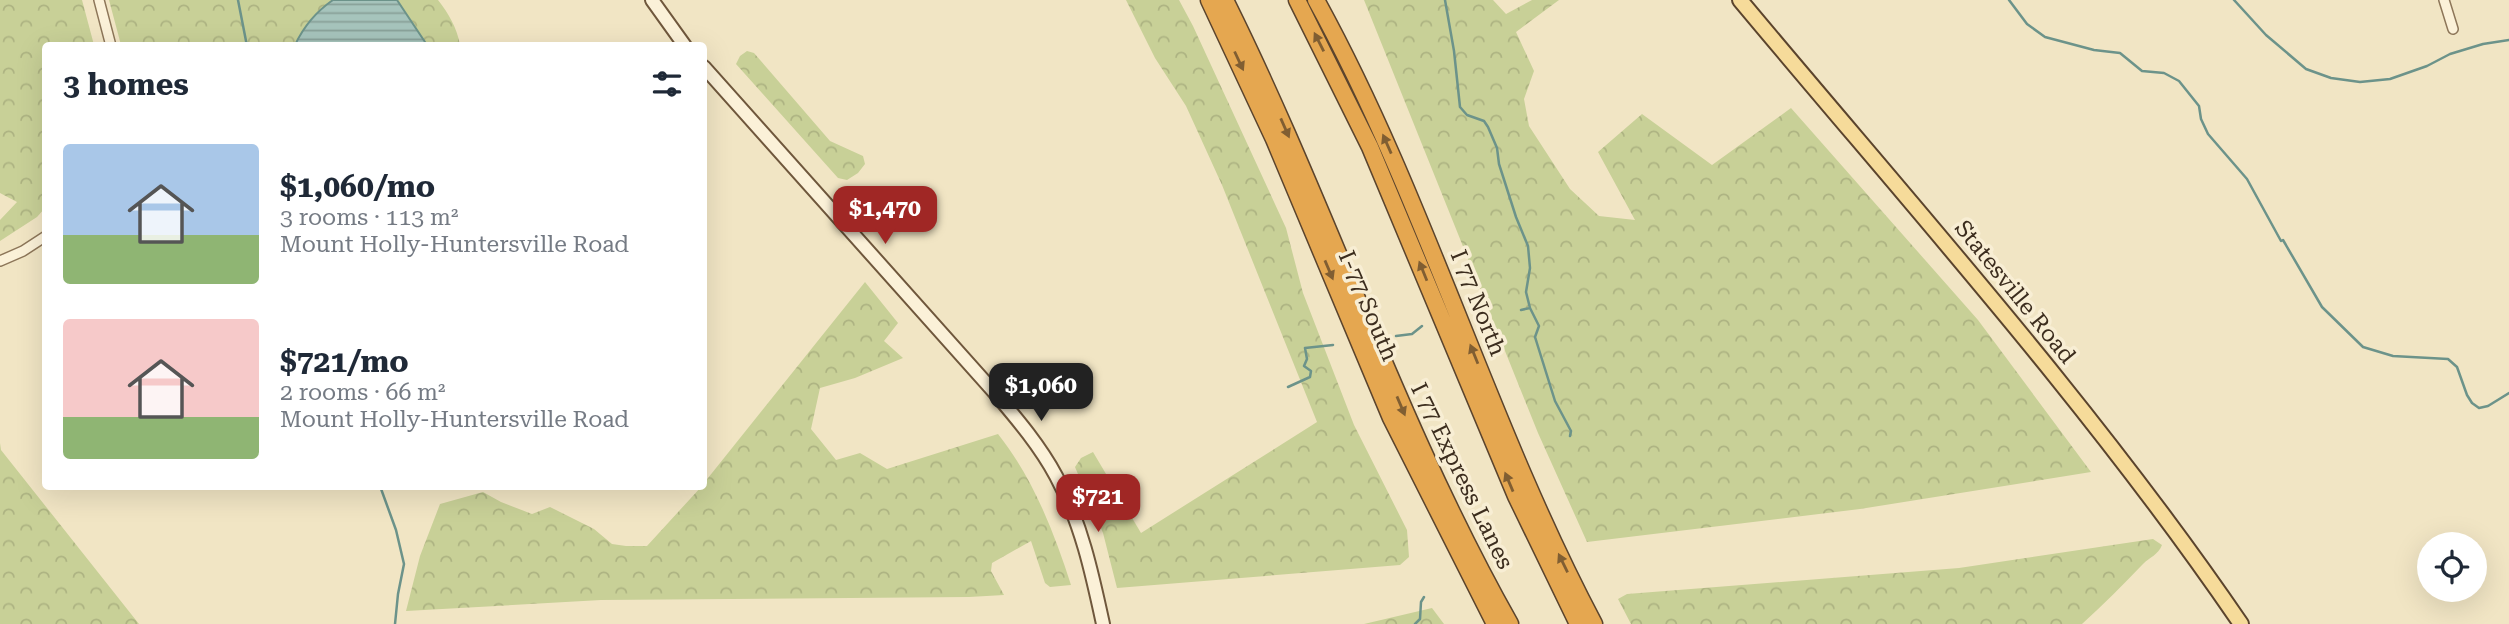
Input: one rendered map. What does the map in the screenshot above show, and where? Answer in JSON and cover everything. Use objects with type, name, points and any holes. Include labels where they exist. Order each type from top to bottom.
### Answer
[{"type":"highway","name":"I-77 South","points":[[1209,0],[1274,139],[1391,418],[1495,624]]},
{"type":"highway","name":"I 77 Express Lanes","points":[[1225,0],[1287,133],[1423,456],[1510,624]]},
{"type":"highway","name":"I 77 Express Lanes","points":[[1297,0],[1370,147],[1516,496],[1578,624]]},
{"type":"highway","name":"I 77 North","points":[[1316,0],[1395,161],[1529,491],[1594,624]]},
{"type":"main road","points":[[652,0],[682,42]]},
{"type":"main road","name":"Statesville Road","points":[[1740,0],[1865,146],[2102,433],[2192,552],[2241,624]]},
{"type":"main road","points":[[707,70],[995,393],[1037,447],[1062,488],[1078,528],[1092,573],[1103,624]]},
{"type":"street","points":[[99,0],[110,42]]},
{"type":"street","points":[[2444,0],[2453,29]]},
{"type":"street","points":[[0,261],[42,239]]},
{"type":"green space","points":[[0,0],[82,0],[93,42],[42,42],[42,211],[0,241],[0,220],[17,202],[0,193]]},
{"type":"green space","points":[[109,0],[438,0],[452,21],[459,42],[120,42]]},
{"type":"green space","points":[[1126,0],[1179,0],[1193,26],[1286,228],[1303,293],[1354,425],[1407,530],[1409,557],[1400,565],[1117,588],[1103,533],[1075,467],[1081,458],[1093,452],[1141,533],[1317,422],[1222,185],[1186,106],[1155,58]]},
{"type":"green space","points":[[1364,0],[1493,0],[1506,14],[1532,0],[1559,0],[1516,32],[1534,71],[1524,99],[1529,126],[1570,189],[1599,216],[1635,220],[1598,152],[1642,114],[1712,165],[1791,108],[1978,320],[2091,472],[1860,509],[1587,542],[1538,433]]},
{"type":"green space","points":[[747,51],[754,53],[830,141],[863,156],[865,164],[858,173],[847,180],[838,178],[736,64],[740,56]]},
{"type":"green space","points":[[865,282],[898,323],[884,341],[903,358],[855,378],[820,388],[811,429],[836,460],[860,453],[887,469],[998,434],[1032,487],[1071,585],[1050,587],[1045,583],[1031,541],[992,563],[991,571],[1004,595],[601,600],[406,611],[420,556],[440,504],[483,492],[532,514],[550,507],[594,529],[612,544],[647,546],[698,490],[707,490],[707,479]]},
{"type":"green space","points":[[0,443],[1,450],[139,624],[0,624]]},
{"type":"green space","points":[[2153,539],[2162,545],[2158,551],[2082,624],[1631,624],[1618,599],[1627,594],[1959,568]]},
{"type":"green space","points":[[1432,608],[1444,624],[1364,624]]},
{"type":"water","points":[[333,0],[397,0],[425,42],[297,42],[321,9]]},
{"type":"waterway","points":[[238,0],[246,42]]},
{"type":"waterway","points":[[1445,0],[1460,107],[1467,115],[1484,121],[1497,148],[1499,164],[1528,246],[1530,268],[1526,292],[1539,326],[1535,337],[1555,401],[1571,431],[1570,436]]},
{"type":"waterway","points":[[2009,0],[2027,24],[2045,37],[2094,50],[2120,53],[2142,71],[2164,73],[2179,81],[2199,106],[2208,134],[2247,179],[2322,307],[2363,347],[2393,356],[2448,359],[2457,367],[2467,395],[2479,408],[2488,406],[2509,393]]},
{"type":"waterway","points":[[2234,0],[2266,35],[2306,69],[2331,78],[2360,82],[2390,79],[2427,66],[2450,54],[2483,44],[2509,40]]},
{"type":"waterway","points":[[1521,310],[1530,308]]},
{"type":"waterway","points":[[1396,336],[1412,334],[1422,326]]},
{"type":"waterway","points":[[1288,387],[1310,377],[1311,371],[1304,366],[1307,359],[1305,348],[1333,345]]},
{"type":"waterway","points":[[381,490],[396,530],[404,564],[395,624]]},
{"type":"waterway","points":[[1415,624],[1420,619],[1424,597]]}]
